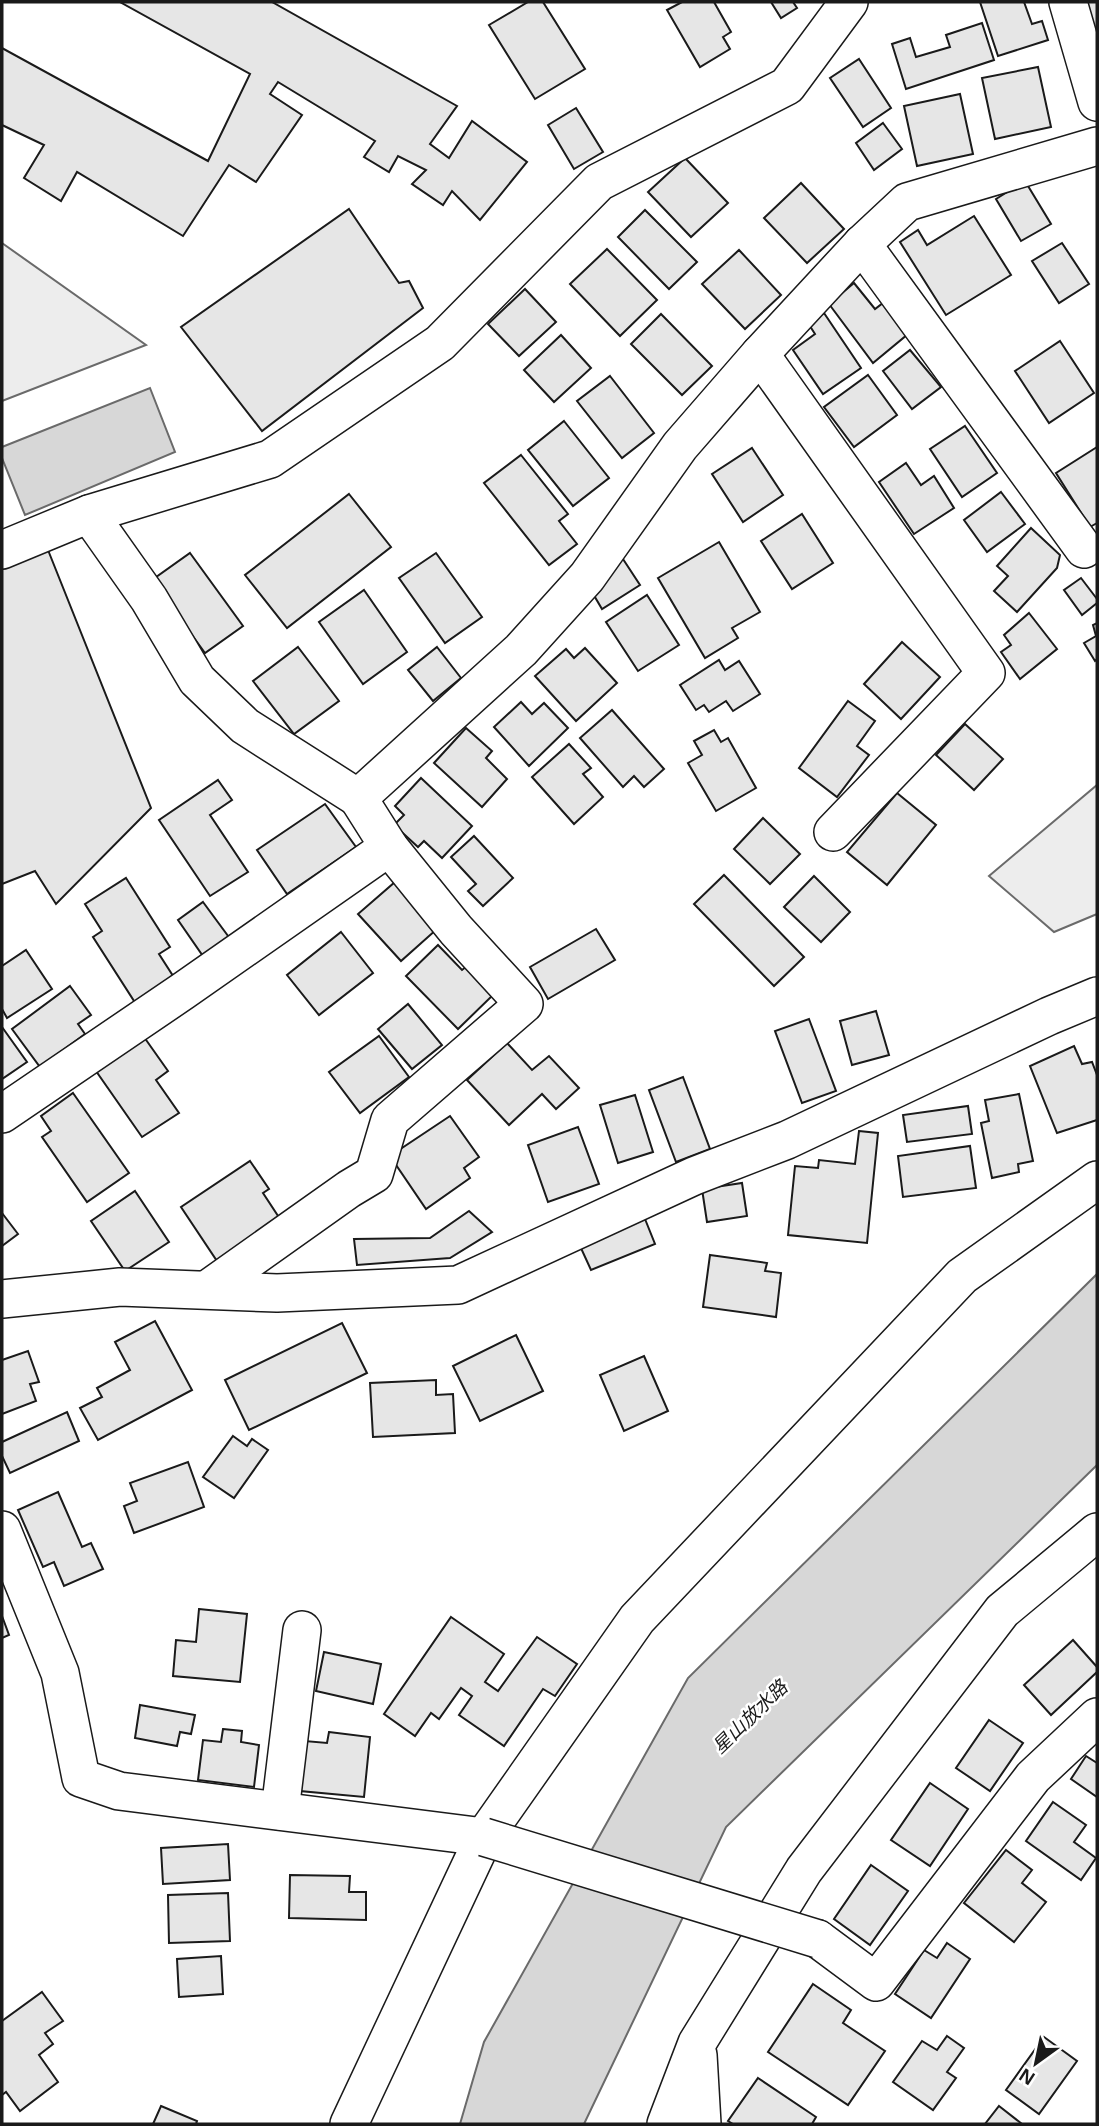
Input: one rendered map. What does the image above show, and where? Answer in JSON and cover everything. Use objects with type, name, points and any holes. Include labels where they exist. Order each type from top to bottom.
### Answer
[{"type":"street","points":[[2,550],[89,514],[270,459],[440,343],[599,182],[787,86],[849,2]]},
{"type":"street","points":[[1068,2],[1097,102]]},
{"type":"street","points":[[358,798],[521,650],[587,577],[680,446],[760,354],[862,244],[907,202],[1097,146]]},
{"type":"street","points":[[862,244],[1084,549]]},
{"type":"street","points":[[760,354],[986,673],[833,832]]},
{"type":"street","points":[[89,514],[149,599],[197,680],[245,726],[358,798],[389,847],[456,930],[524,1004],[390,1120],[374,1174],[208,1289]]},
{"type":"street","points":[[2,1114],[183,992],[389,847]]},
{"type":"street","points":[[2,1299],[120,1287],[277,1293],[458,1285],[694,1176],[787,1140],[1097,996]]},
{"type":"street","points":[[349,2124],[484,1837],[637,1619],[962,1276],[1097,1180]]},
{"type":"street","points":[[2,1530],[60,1674],[81,1778],[119,1791],[484,1837],[818,1939],[876,1982],[1033,1777],[1097,1717]]},
{"type":"street","points":[[666,2124],[697,2043],[804,1870],[1002,1611],[1097,1532]]},
{"type":"street","points":[[280,1811],[302,1630]]},
{"type":"street","points":[[697,2043],[702,2124]]},
{"type":"shaded area","points":[[2,243],[146,345],[2,401]]},
{"type":"shaded area","points":[[1097,785],[1097,914],[1054,932],[989,876]]},
{"type":"water","points":[[150,388],[175,452],[25,515],[2,458],[2,447]]},
{"type":"water","name":"星山放水路","points":[[1097,1274],[1097,1465],[726,1827],[584,2124],[460,2124],[484,2042],[688,1678]]},
{"type":"building","points":[[120,2],[272,2],[457,106],[430,144],[449,158],[472,121],[527,162],[480,220],[452,191],[443,205],[412,184],[426,170],[398,156],[389,172],[364,157],[375,141],[278,82],[270,94],[302,115],[256,182],[229,165],[183,236],[77,172],[61,201],[24,178],[44,145],[2,125],[2,48],[208,161],[250,74]]},
{"type":"building","points":[[528,2],[543,2],[585,69],[535,99],[489,25]]},
{"type":"building","points":[[682,2],[714,2],[731,32],[723,37],[730,49],[700,67],[667,10]]},
{"type":"building","points":[[771,2],[793,2],[797,8],[781,18]]},
{"type":"building","points":[[980,2],[1024,2],[1032,24],[1042,21],[1048,40],[998,56]]},
{"type":"building","points":[[1081,2],[1097,2],[1097,29],[1092,31]]},
{"type":"building","points":[[982,23],[994,60],[906,89],[892,44],[910,38],[916,57],[950,47],[946,35]]},
{"type":"building","points":[[859,59],[891,108],[863,127],[830,78]]},
{"type":"building","points":[[1038,67],[1051,127],[995,139],[982,78]]},
{"type":"building","points":[[960,94],[973,154],[917,166],[904,106]]},
{"type":"building","points":[[576,108],[603,152],[574,169],[548,125]]},
{"type":"building","points":[[883,123],[902,149],[874,170],[856,143]]},
{"type":"building","points":[[685,158],[728,203],[691,237],[648,192]]},
{"type":"building","points":[[1025,181],[1051,224],[1021,241],[996,199]]},
{"type":"building","points":[[801,183],[844,229],[807,263],[764,218]]},
{"type":"building","points":[[349,209],[399,283],[409,281],[423,308],[262,431],[181,327]]},
{"type":"building","points":[[645,210],[697,262],[669,289],[618,237]]},
{"type":"building","points":[[974,216],[1011,275],[946,315],[900,242],[918,230],[927,245]]},
{"type":"building","points":[[1062,243],[1089,284],[1059,303],[1032,261]]},
{"type":"building","points":[[607,249],[657,300],[620,336],[570,284]]},
{"type":"building","points":[[739,250],[781,295],[745,329],[702,284]]},
{"type":"building","points":[[854,283],[875,309],[883,303],[908,334],[873,363],[829,304]]},
{"type":"building","points":[[525,289],[556,322],[519,356],[488,324]]},
{"type":"building","points":[[824,313],[861,368],[823,394],[793,350],[815,334],[808,323]]},
{"type":"building","points":[[661,314],[712,366],[682,395],[631,344]]},
{"type":"building","points":[[561,335],[591,368],[554,402],[524,370]]},
{"type":"building","points":[[1060,341],[1094,393],[1049,423],[1015,371]]},
{"type":"building","points":[[910,350],[941,387],[912,409],[883,371]]},
{"type":"building","points":[[868,375],[897,415],[854,447],[824,407]]},
{"type":"building","points":[[610,376],[654,433],[622,458],[577,401]]},
{"type":"building","points":[[564,421],[609,478],[573,506],[528,450]]},
{"type":"building","points":[[965,426],[997,473],[962,497],[930,449]]},
{"type":"building","points":[[1097,447],[1097,523],[1090,527],[1056,473]]},
{"type":"building","points":[[752,448],[783,495],[743,522],[712,474]]},
{"type":"building","points":[[521,455],[568,514],[559,521],[577,544],[549,565],[484,483]]},
{"type":"building","points":[[906,463],[921,485],[934,476],[954,508],[914,534],[879,482]]},
{"type":"building","points":[[1001,492],[1025,524],[987,552],[964,520]]},
{"type":"building","points":[[349,494],[391,547],[287,628],[245,575]]},
{"type":"building","points":[[802,514],[833,563],[792,589],[761,541]]},
{"type":"building","points":[[1031,528],[1060,555],[1057,568],[1017,612],[994,591],[1008,576],[997,566]]},
{"type":"building","points":[[719,542],[760,612],[732,628],[738,638],[705,658],[658,578]]},
{"type":"building","points":[[48,550],[151,808],[56,904],[35,871],[2,884],[2,569]]},
{"type":"building","points":[[190,553],[243,626],[205,653],[152,580]]},
{"type":"building","points":[[436,553],[482,617],[445,643],[399,578]]},
{"type":"building","points":[[621,556],[640,585],[602,609],[592,592]]},
{"type":"building","points":[[1081,578],[1097,599],[1097,603],[1082,615],[1064,590]]},
{"type":"building","points":[[364,590],[407,652],[363,684],[319,622]]},
{"type":"building","points":[[647,595],[679,645],[638,671],[606,622]]},
{"type":"building","points":[[1029,613],[1057,649],[1020,679],[1001,652],[1011,645],[1004,635]]},
{"type":"building","points":[[1097,623],[1095,661],[1084,643],[1096,636],[1093,625]]},
{"type":"building","points":[[902,642],[940,677],[901,719],[864,684]]},
{"type":"building","points":[[298,647],[339,701],[294,734],[253,681]]},
{"type":"building","points":[[437,647],[461,678],[433,701],[408,670]]},
{"type":"building","points":[[585,648],[617,683],[576,721],[535,676],[566,649],[574,658]]},
{"type":"building","points":[[719,660],[725,670],[739,661],[760,694],[733,711],[726,701],[709,712],[704,705],[696,710],[680,685]]},
{"type":"building","points":[[848,701],[875,721],[857,746],[869,755],[837,797],[799,768]]},
{"type":"building","points":[[521,702],[532,714],[544,703],[568,728],[529,766],[494,727]]},
{"type":"building","points":[[612,710],[664,769],[644,787],[634,776],[623,787],[580,738]]},
{"type":"building","points":[[965,724],[1003,759],[974,790],[936,755]]},
{"type":"building","points":[[466,728],[492,751],[486,758],[507,779],[482,807],[434,763]]},
{"type":"building","points":[[714,730],[721,742],[728,738],[756,788],[716,811],[688,763],[702,755],[694,741]]},
{"type":"building","points":[[569,744],[591,768],[583,774],[603,797],[574,824],[532,777]]},
{"type":"building","points":[[421,778],[472,826],[442,858],[424,841],[418,847],[394,825],[404,815],[395,806]]},
{"type":"building","points":[[218,780],[232,800],[210,815],[248,872],[210,896],[159,820]]},
{"type":"building","points":[[897,793],[936,825],[887,885],[847,852]]},
{"type":"building","points":[[325,804],[356,847],[287,894],[257,850]]},
{"type":"building","points":[[763,818],[800,854],[770,884],[734,849]]},
{"type":"building","points":[[474,836],[513,878],[483,906],[468,891],[476,884],[451,857]]},
{"type":"building","points":[[724,875],[804,957],[774,986],[694,904]]},
{"type":"building","points":[[814,876],[850,912],[821,942],[784,907]]},
{"type":"building","points":[[126,878],[170,947],[159,954],[175,979],[136,1004],[93,937],[102,931],[85,904]]},
{"type":"building","points":[[395,882],[437,929],[401,961],[358,914]]},
{"type":"building","points":[[203,902],[231,940],[205,959],[178,920]]},
{"type":"building","points":[[596,929],[615,960],[548,999],[530,967]]},
{"type":"building","points":[[341,932],[373,973],[319,1015],[287,975]]},
{"type":"building","points":[[438,945],[462,970],[467,966],[494,994],[458,1029],[406,976]]},
{"type":"building","points":[[26,950],[52,989],[7,1018],[2,1009],[2,966]]},
{"type":"building","points":[[70,986],[91,1015],[78,1024],[85,1034],[40,1067],[12,1029]]},
{"type":"building","points":[[408,1004],[442,1045],[412,1069],[378,1029]]},
{"type":"building","points":[[876,1011],[889,1055],[852,1065],[840,1021]]},
{"type":"building","points":[[809,1019],[836,1091],[802,1103],[775,1031]]},
{"type":"building","points":[[2,1027],[27,1062],[2,1079]]},
{"type":"building","points":[[379,1036],[409,1077],[360,1113],[329,1072]]},
{"type":"building","points":[[144,1037],[168,1071],[156,1080],[179,1113],[142,1137],[96,1071]]},
{"type":"building","points":[[507,1043],[532,1070],[549,1056],[579,1088],[556,1109],[542,1094],[509,1125],[467,1080]]},
{"type":"building","points":[[1074,1046],[1082,1064],[1092,1062],[1097,1075],[1097,1120],[1057,1133],[1030,1066]]},
{"type":"building","points":[[683,1077],[710,1149],[676,1162],[649,1090]]},
{"type":"building","points":[[73,1093],[129,1173],[87,1202],[42,1137],[51,1131],[41,1116]]},
{"type":"building","points":[[1019,1094],[1033,1161],[1018,1164],[1019,1172],[992,1178],[981,1123],[989,1121],[985,1100]]},
{"type":"building","points":[[635,1095],[653,1152],[618,1163],[600,1105]]},
{"type":"building","points":[[968,1106],[972,1134],[907,1142],[903,1115]]},
{"type":"building","points":[[450,1116],[479,1157],[464,1168],[470,1178],[426,1209],[390,1156]]},
{"type":"building","points":[[578,1127],[599,1184],[548,1202],[528,1145]]},
{"type":"building","points":[[859,1131],[878,1133],[867,1243],[788,1235],[795,1166],[818,1168],[819,1160],[855,1164]]},
{"type":"building","points":[[970,1146],[976,1188],[903,1197],[898,1156]]},
{"type":"building","points":[[250,1161],[269,1189],[263,1193],[282,1222],[219,1264],[181,1207]]},
{"type":"building","points":[[742,1183],[747,1216],[707,1222],[702,1189]]},
{"type":"building","points":[[135,1191],[169,1242],[125,1271],[91,1221]]},
{"type":"building","points":[[469,1211],[492,1232],[450,1258],[357,1265],[354,1239],[430,1238]]},
{"type":"building","points":[[2,1213],[18,1234],[2,1246]]},
{"type":"building","points":[[645,1219],[655,1244],[591,1270],[580,1246]]},
{"type":"building","points":[[710,1255],[767,1263],[765,1271],[781,1273],[776,1317],[703,1307]]},
{"type":"building","points":[[155,1321],[192,1390],[98,1440],[80,1408],[102,1397],[97,1388],[130,1370],[115,1342]]},
{"type":"building","points":[[342,1323],[367,1373],[249,1430],[225,1380]]},
{"type":"building","points":[[516,1335],[543,1391],[480,1421],[453,1366]]},
{"type":"building","points":[[28,1351],[39,1382],[30,1384],[36,1401],[2,1414],[2,1360]]},
{"type":"building","points":[[644,1356],[668,1411],[624,1431],[600,1375]]},
{"type":"building","points":[[436,1380],[436,1395],[453,1394],[455,1433],[373,1437],[370,1383]]},
{"type":"building","points":[[67,1412],[79,1441],[10,1473],[2,1456],[2,1442]]},
{"type":"building","points":[[233,1436],[247,1446],[252,1439],[268,1450],[234,1498],[203,1477]]},
{"type":"building","points":[[188,1462],[204,1507],[134,1533],[124,1506],[137,1501],[130,1483]]},
{"type":"building","points":[[58,1492],[82,1547],[91,1543],[103,1569],[64,1586],[54,1562],[43,1567],[18,1510]]},
{"type":"building","points":[[199,1609],[247,1614],[240,1682],[173,1676],[176,1640],[196,1642]]},
{"type":"building","points":[[2,1616],[9,1635],[2,1638]]},
{"type":"building","points":[[451,1617],[504,1654],[485,1682],[498,1691],[537,1637],[577,1664],[555,1696],[543,1689],[504,1746],[459,1715],[472,1696],[461,1688],[439,1719],[431,1713],[415,1736],[384,1714]]},
{"type":"building","points":[[1073,1640],[1097,1667],[1097,1672],[1051,1715],[1024,1685]]},
{"type":"building","points":[[324,1652],[381,1664],[373,1704],[316,1691]]},
{"type":"building","points":[[140,1705],[195,1715],[191,1734],[180,1732],[177,1746],[135,1738]]},
{"type":"building","points":[[989,1720],[1023,1743],[990,1791],[956,1768]]},
{"type":"building","points":[[223,1729],[242,1731],[241,1742],[259,1745],[254,1787],[198,1780],[203,1740],[221,1742]]},
{"type":"building","points":[[329,1732],[370,1737],[364,1797],[300,1791],[305,1741],[327,1743]]},
{"type":"building","points":[[1086,1756],[1097,1763],[1097,1797],[1071,1779]]},
{"type":"building","points":[[930,1783],[968,1809],[930,1866],[891,1840]]},
{"type":"building","points":[[1053,1802],[1086,1825],[1074,1842],[1096,1858],[1081,1880],[1026,1841]]},
{"type":"building","points":[[228,1844],[230,1880],[163,1884],[161,1848]]},
{"type":"building","points":[[1006,1850],[1032,1870],[1022,1883],[1046,1902],[1014,1942],[964,1903]]},
{"type":"building","points":[[871,1865],[908,1891],[870,1945],[834,1919]]},
{"type":"building","points":[[290,1875],[350,1876],[349,1892],[366,1892],[366,1920],[289,1918]]},
{"type":"building","points":[[228,1893],[230,1941],[169,1943],[168,1895]]},
{"type":"building","points":[[947,1943],[970,1959],[931,2018],[895,1994],[924,1950],[937,1958]]},
{"type":"building","points":[[221,1956],[223,1994],[179,1997],[177,1959]]},
{"type":"building","points":[[813,1984],[851,2010],[843,2023],[885,2051],[848,2105],[768,2052]]},
{"type":"building","points":[[42,1992],[63,2021],[45,2033],[53,2044],[39,2055],[58,2082],[20,2111],[6,2092],[2,2095],[2,2021]]},
{"type":"building","points":[[947,2036],[964,2048],[947,2072],[956,2078],[933,2110],[893,2082],[922,2041],[937,2050]]},
{"type":"building","points":[[1044,2037],[1077,2061],[1039,2114],[1006,2090]]},
{"type":"building","points":[[758,2078],[816,2117],[812,2124],[733,2124],[728,2121]]},
{"type":"building","points":[[161,2106],[197,2121],[196,2124],[153,2124]]},
{"type":"building","points":[[999,2106],[1022,2124],[985,2124]]}]
